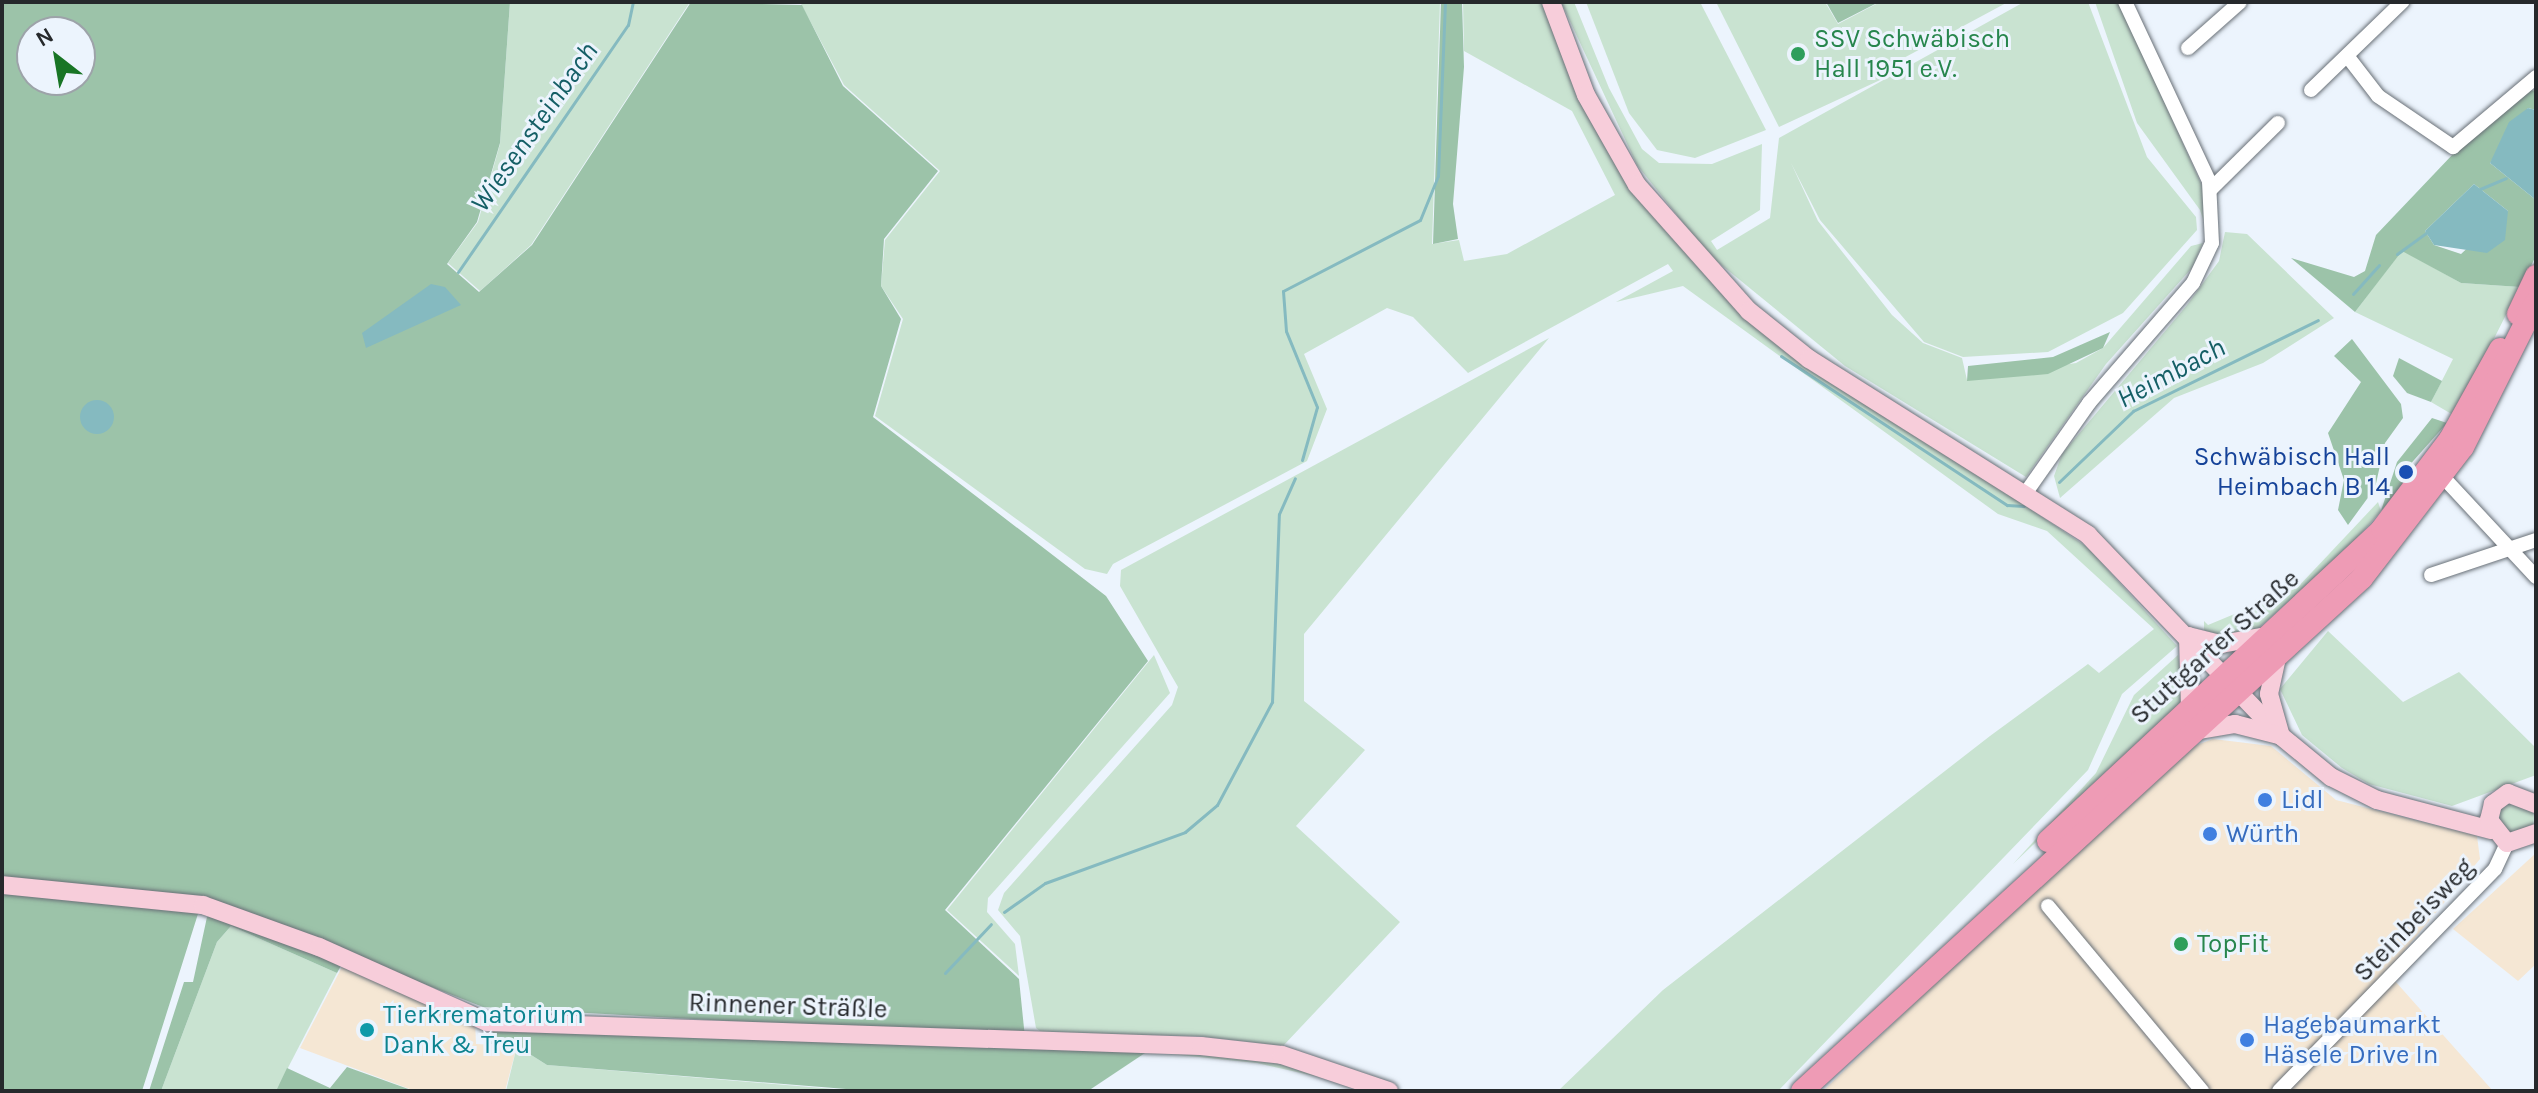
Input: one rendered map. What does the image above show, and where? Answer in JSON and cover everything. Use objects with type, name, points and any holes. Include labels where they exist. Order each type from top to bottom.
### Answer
[{"type":"main road","name":"Stuttgarter Straße","points":[[2274,644],[2357,556],[2431,467],[2536,276]]},
{"type":"main road","name":"Stuttgarter Straße","points":[[1877,1020],[2083,805],[2190,706],[2362,578],[2443,477],[2494,394],[2536,302]]},
{"type":"main road","name":"Stuttgarter Straße","points":[[1802,1091],[2188,733],[2225,678]]},
{"type":"street","points":[[1551,2],[1586,95],[1623,162],[1720,285],[1809,359],[2027,491],[2122,564],[2281,736],[2354,790],[2453,816],[2491,830],[2507,843],[2536,833]]},
{"type":"street","points":[[2027,491],[2089,403],[2202,270],[2214,233],[2211,189],[2125,2]]},
{"type":"street","points":[[2188,48],[2240,2]]},
{"type":"street","points":[[2311,90],[2402,2]]},
{"type":"street","points":[[2348,57],[2378,96],[2453,147],[2536,77]]},
{"type":"street","points":[[2211,189],[2278,123]]},
{"type":"street","points":[[2443,477],[2513,548],[2536,577]]},
{"type":"street","points":[[2431,575],[2536,540]]},
{"type":"street","points":[[2192,640],[2274,644],[2269,694],[2281,736]]},
{"type":"street","points":[[2190,706],[2192,640]]},
{"type":"street","points":[[2188,733],[2235,724],[2281,736]]},
{"type":"street","points":[[2453,816],[2496,800],[2534,796]]},
{"type":"street","points":[[2491,830],[2496,800]]},
{"type":"street","name":"Steinbeisweg","points":[[2279,1091],[2495,869],[2507,843]]},
{"type":"street","name":"Rinnener Sträßle","points":[[2,885],[203,905],[319,947],[487,1022],[1155,1042],[1282,1055],[1389,1091]]},
{"type":"street","points":[[2048,906],[2202,1091]]},
{"type":"shaded area","points":[[2213,739],[2271,746],[2336,800],[2477,836],[2480,859],[2387,972],[2493,1091],[1823,1091],[2025,897],[2194,746]]},
{"type":"shaded area","points":[[2536,853],[2536,964],[2518,981],[2453,929]]},
{"type":"shaded area","points":[[344,963],[475,1020],[476,1044],[517,1046],[505,1091],[415,1091],[300,1048]]},
{"type":"green space","points":[[2,2],[510,2],[500,143],[477,222],[447,264],[479,292],[532,245],[691,2],[802,5],[843,86],[938,171],[884,239],[881,286],[901,319],[873,417],[1106,596],[1148,661],[945,910],[1019,979],[1025,1038],[483,1007],[203,898],[142,1091],[2,1091]]},
{"type":"green space","points":[[510,2],[690,2],[531,245],[480,291],[448,263],[478,222],[500,144]]},
{"type":"green space","points":[[800,2],[1440,2],[1432,244],[1459,240],[1464,261],[1507,254],[1615,195],[1572,111],[1464,51],[1463,2],[1544,2],[1615,163],[1718,290],[1757,326],[2087,547],[2177,646],[2122,694],[2088,770],[1778,1091],[1558,1091],[1663,990],[1990,736],[2088,664],[2099,673],[2154,629],[2047,531],[1998,514],[1683,286],[1616,302],[1673,271],[1668,264],[1468,373],[1413,317],[1387,308],[1304,354],[1327,409],[1307,461],[1113,564],[1107,574],[1085,569],[875,416],[903,319],[881,286],[885,240],[940,171],[844,85]]},
{"type":"green space","points":[[1441,2],[1462,2],[1464,67],[1453,204],[1458,239],[1433,244]]},
{"type":"green space","points":[[1561,2],[1574,2],[1609,88],[1642,149],[1659,163],[1712,164],[1762,144],[1760,210],[1711,241],[1717,250],[1770,218],[1779,138],[2024,2],[2088,2],[2147,157],[2196,217],[2197,230],[2123,313],[2048,352],[1963,357],[1924,342],[1820,220],[1791,163],[1818,221],[1892,315],[1923,343],[1962,358],[1967,380],[2076,363],[2103,348],[2191,246],[2203,243],[2192,268],[2106,364],[2026,477],[1845,366],[1708,254],[1637,165]]},
{"type":"green space","points":[[1586,2],[1700,2],[1766,130],[1695,158],[1657,150],[1629,113]]},
{"type":"green space","name":"SSV Schwäbisch Hall 1951 e.V.","points":[[1716,2],[1825,2],[1838,24],[1880,2],[2008,2],[1900,60],[1891,75],[1779,127]]},
{"type":"green space","points":[[1826,2],[1879,2],[1838,23]]},
{"type":"green space","points":[[2095,2],[2119,2],[2204,190],[2208,234],[2200,210],[2137,123]]},
{"type":"green space","points":[[2530,90],[2536,91],[2536,110],[2528,108],[2490,163],[2536,200],[2536,256],[2520,287],[2461,283],[2402,251],[2355,312],[2291,258],[2354,277],[2365,271],[2376,235],[2454,153]],"holes":[[[2474,184],[2508,211],[2461,254],[2434,245],[2425,231]]]},
{"type":"green space","points":[[2225,232],[2247,234],[2334,318],[2263,363],[2174,398],[2060,498],[2054,476],[2062,454],[2187,305],[2219,261]]},
{"type":"green space","points":[[2402,250],[2461,283],[2520,287],[2455,416],[2431,402],[2453,359],[2355,312]]},
{"type":"green space","points":[[2110,332],[2103,348],[2048,374],[1967,381],[1968,366],[2053,357]]},
{"type":"green space","points":[[1549,338],[1304,634],[1304,701],[1365,750],[1296,826],[1400,922],[1283,1046],[1198,1036],[1044,1034],[1036,1028],[1020,936],[998,910],[1004,893],[1172,705],[1178,687],[1120,586],[1121,570]]},
{"type":"green space","points":[[2352,339],[2401,404],[2403,418],[2385,443],[2375,488],[2348,525],[2338,510],[2344,480],[2328,433],[2361,382],[2334,356]]},
{"type":"green space","points":[[2399,358],[2442,381],[2431,402],[2407,393],[2393,376]]},
{"type":"green space","points":[[2432,418],[2447,423],[2398,478],[2404,483],[2381,511],[2397,462]]},
{"type":"green space","points":[[2378,502],[2381,511],[2344,553],[2255,631],[2213,636],[2204,630],[2204,621],[2208,625],[2297,588]]},
{"type":"green space","points":[[2328,631],[2403,702],[2459,672],[2536,748],[2536,775],[2452,806],[2369,784],[2342,768],[2302,735],[2280,689]]},
{"type":"green space","points":[[1154,655],[1170,693],[988,898],[987,912],[1015,944],[1019,976],[947,910]]},
{"type":"green space","points":[[2178,655],[2184,696],[2174,711],[2013,864],[2096,773],[2134,695]]},
{"type":"green space","points":[[2515,799],[2528,805],[2534,818],[2528,831],[2515,837],[2502,831],[2496,818],[2502,805]]},
{"type":"green space","points":[[215,911],[343,962],[337,973],[231,926],[217,942],[161,1091],[149,1091],[184,982],[193,982],[207,917]]},
{"type":"green space","points":[[231,926],[337,973],[276,1091],[161,1091],[217,942]]},
{"type":"green space","points":[[494,1027],[1148,1051],[1088,1091],[871,1091],[547,1065],[517,1046],[491,1044]]},
{"type":"green space","points":[[517,1046],[547,1065],[858,1091],[506,1091]]},
{"type":"green space","points":[[1169,1054],[1268,1058],[1381,1091],[1257,1063]]},
{"type":"green space","points":[[347,1067],[414,1091],[276,1091],[287,1068],[330,1088]]},
{"type":"water","points":[[2528,108],[2536,110],[2536,200],[2490,163],[2509,122]]},
{"type":"water","points":[[2474,184],[2508,211],[2505,240],[2487,253],[2434,245],[2425,231]]},
{"type":"water","points":[[431,284],[445,287],[461,305],[366,348],[362,333]]},
{"type":"water","points":[[97,400],[109,405],[114,417],[109,429],[97,434],[85,429],[80,417],[85,405]]},
{"type":"waterway","name":"Wiesensteinbach","points":[[458,272],[628,25],[633,2]]},
{"type":"waterway","points":[[1302,460],[1317,407],[1286,331],[1283,291],[1420,220],[1438,176],[1445,2]]},
{"type":"waterway","name":"Heimbach","points":[[2480,189],[2506,178]]},
{"type":"waterway","name":"Heimbach","points":[[2397,254],[2426,233]]},
{"type":"waterway","name":"Heimbach","points":[[2353,294],[2379,265]]},
{"type":"waterway","name":"Heimbach","points":[[2059,482],[2133,411],[2318,320]]},
{"type":"waterway","name":"Heimbach","points":[[1781,356],[2007,505],[2024,506]]},
{"type":"waterway","points":[[1004,912],[1045,883],[1185,832],[1217,805],[1272,702],[1279,514],[1295,478]]},
{"type":"waterway","points":[[945,973],[991,924]]},
{"type":"place","name":"SSV Schwäbisch Hall 1951 e.V.","points":[[1798,54]]},
{"type":"place","name":"Schwäbisch Hall Heimbach B 14","points":[[2406,472]]},
{"type":"place","name":"Lidl","points":[[2265,800]]},
{"type":"place","name":"Würth","points":[[2210,834]]},
{"type":"place","name":"TopFit","points":[[2181,944]]},
{"type":"place","name":"Tierkrematorium Dank & Treu","points":[[367,1030]]},
{"type":"place","name":"Hagebaumarkt Häsele Drive In","points":[[2247,1040]]}]
